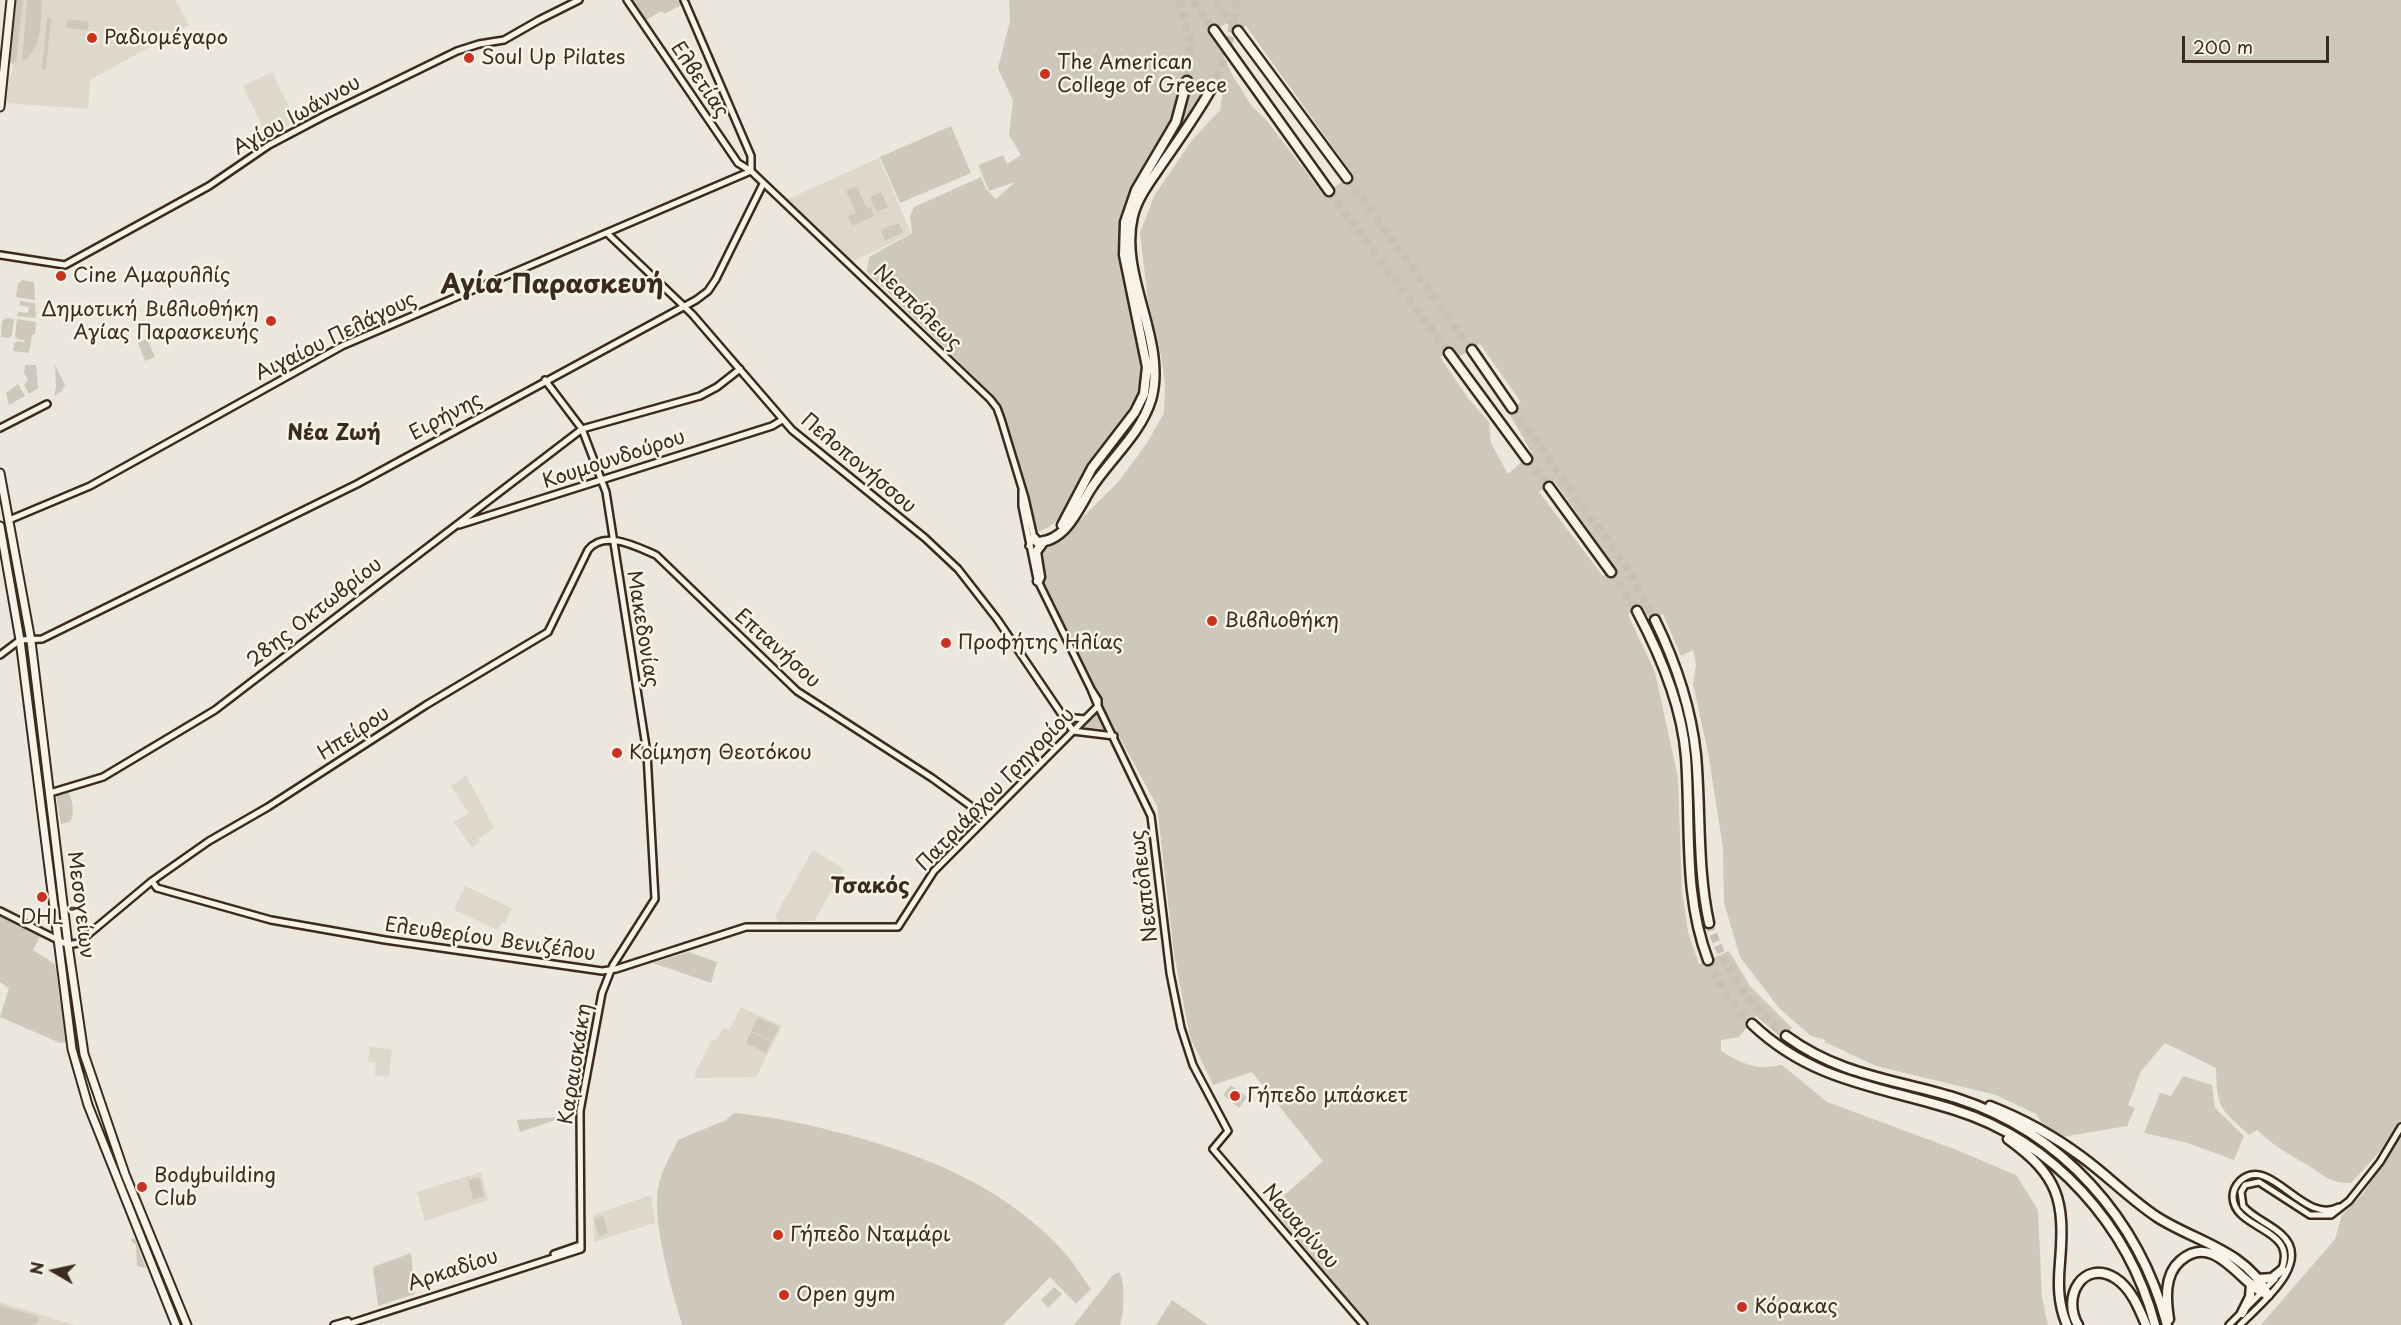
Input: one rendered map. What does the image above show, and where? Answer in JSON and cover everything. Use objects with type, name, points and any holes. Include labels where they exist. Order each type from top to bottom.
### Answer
[{"type":"highway","points":[[1214,30],[1329,191]]},
{"type":"highway","points":[[1238,31],[1347,178]]},
{"type":"highway","points":[[1032,542],[1061,526],[1092,468],[1131,417],[1144,394],[1147,367],[1124,255],[1125,222],[1136,190],[1176,122],[1187,81]]},
{"type":"highway","points":[[1032,542],[1044,541],[1064,530],[1094,485],[1135,431],[1151,400],[1154,381],[1153,359],[1131,255],[1132,220],[1142,194],[1211,89]]},
{"type":"highway","points":[[1472,350],[1512,408]]},
{"type":"highway","points":[[1449,353],[1527,459]]},
{"type":"highway","points":[[1549,487],[1611,572]]},
{"type":"highway","points":[[1038,581],[1040,577],[1036,552],[1044,541]]},
{"type":"highway","points":[[1637,611],[1660,657],[1681,721],[1686,757],[1691,894],[1696,924],[1708,960]]},
{"type":"highway","points":[[1655,620],[1678,673],[1692,727],[1698,781],[1701,870],[1709,923]]},
{"type":"highway","points":[[1752,1024],[1777,1047],[1817,1069],[1981,1120],[2037,1152],[2068,1177],[2091,1201],[2129,1256],[2156,1325]]},
{"type":"highway","points":[[1786,1036],[1817,1056],[1840,1067],[1991,1107],[2037,1127],[2085,1158],[2157,1217],[2181,1231],[2218,1247],[2265,1292]]},
{"type":"highway","points":[[1957,1099],[2031,1133],[2072,1165],[2096,1189],[2139,1251],[2169,1325]]},
{"type":"highway","points":[[1981,1120],[2038,1163],[2055,1190],[2062,1224],[2059,1299],[2067,1325]]},
{"type":"highway","points":[[2169,1325],[2168,1284],[2173,1268],[2185,1257],[2199,1253],[2217,1257],[2254,1282],[2272,1278],[2282,1270]]},
{"type":"highway","points":[[2078,1325],[2071,1307],[2072,1294],[2084,1278],[2100,1274],[2114,1277],[2127,1289],[2137,1303],[2146,1325]]},
{"type":"highway","points":[[2242,1313],[2254,1282]]},
{"type":"main road","points":[[0,107],[11,0]]},
{"type":"main road","name":"Μεσογείων","points":[[0,473],[32,641],[68,942],[84,1054],[125,1174],[187,1325]]},
{"type":"main road","name":"Μεσογείων","points":[[0,526],[20,640],[72,1049],[82,1085],[124,1200],[176,1325]]},
{"type":"street","name":"Αγίου Ιωάννου","points":[[0,255],[65,265],[209,186],[264,147],[324,116],[452,53],[479,44],[504,40],[579,0]]},
{"type":"street","name":"Ελβετίας","points":[[627,0],[738,162],[752,171]]},
{"type":"street","points":[[684,0],[751,156],[752,171]]},
{"type":"street","name":"Νεαπόλεως","points":[[752,171],[990,399],[999,412],[1022,491]]},
{"type":"street","name":"Αιγαίου Πελάγους","points":[[9,520],[90,486],[342,346],[752,171]]},
{"type":"street","name":"Ειρήνης","points":[[20,640],[42,639],[357,484],[684,306],[708,291],[716,279],[763,184]]},
{"type":"street","name":"Πελοπονήσσου","points":[[607,232],[684,306],[782,420],[816,451],[925,538],[958,569],[997,620],[1073,731]]},
{"type":"street","points":[[582,429],[700,396],[717,387],[740,369]]},
{"type":"street","name":"Μακεδονίας","points":[[545,380],[582,429],[603,480],[647,753],[655,899]]},
{"type":"street","points":[[0,428],[47,404]]},
{"type":"street","name":"Κουμουνδούρου","points":[[454,526],[772,426],[782,420]]},
{"type":"street","name":"28ης Οκτωβρίου","points":[[50,793],[103,777],[215,710],[582,429]]},
{"type":"street","points":[[1022,491],[1027,504],[1032,542]]},
{"type":"street","points":[[1022,491],[1020,499],[1032,542]]},
{"type":"street","name":"Επτανήσου","points":[[614,540],[656,555],[797,691],[932,778],[986,817]]},
{"type":"street","name":"Ηπείρου","points":[[58,940],[68,942],[84,938],[152,881],[217,836],[268,807],[426,705],[548,632],[588,550],[594,544],[614,540]]},
{"type":"street","name":"Νεαπόλεως","points":[[1032,542],[1038,581],[1091,689],[1092,696],[1114,735],[1153,822],[1170,973],[1181,1028],[1189,1058],[1228,1131],[1213,1149]]},
{"type":"street","points":[[0,655],[20,640]]},
{"type":"street","name":"Πατριάρχου Γρηγορίου","points":[[898,927],[934,871],[1098,706]]},
{"type":"street","points":[[1064,717],[1085,719]]},
{"type":"street","points":[[1073,731],[1114,735]]},
{"type":"street","name":"Ελευθερίου Βενιζέλου","points":[[152,881],[157,888],[271,920],[385,940],[613,970],[746,927],[898,927]]},
{"type":"street","name":"Καραισκάκη","points":[[580,1247],[580,1111],[602,993],[617,960],[655,899]]},
{"type":"street","points":[[0,911],[58,940]]},
{"type":"street","points":[[2240,1325],[2282,1270],[2284,1257],[2281,1245],[2240,1214],[2234,1204],[2234,1192],[2239,1182],[2250,1176],[2261,1175],[2311,1207],[2331,1210],[2342,1205],[2380,1162],[2401,1127]]},
{"type":"street","name":"Ναυαρίνου","points":[[1213,1149],[1364,1325]]},
{"type":"street","points":[[2229,1325],[2287,1274],[2291,1263],[2290,1249],[2282,1234],[2243,1206],[2241,1192],[2245,1185],[2253,1181],[2265,1184],[2305,1212],[2320,1216],[2331,1215],[2340,1210],[2361,1184]]},
{"type":"street","name":"Αρκαδίου","points":[[334,1325],[580,1247]]},
{"type":"street","name":"Αρκαδίου","points":[[346,1325],[580,1247]]},
{"type":"shaded area","points":[[16,0],[175,0],[189,25],[90,80],[88,109],[6,103],[8,76],[12,74],[13,65],[10,62]]},
{"type":"shaded area","points":[[16,0],[23,0],[16,62],[13,64],[10,62]]},
{"type":"shaded area","points":[[27,0],[42,0],[37,43],[29,56],[22,61]]},
{"type":"shaded area","points":[[632,0],[680,0],[682,5],[664,14],[662,11],[646,20]]},
{"type":"shaded area","points":[[1009,0],[2401,0],[2401,1325],[2261,1325],[2335,1239],[2342,1215],[2363,1194],[2390,1151],[2382,1149],[2351,1183],[2330,1180],[2279,1148],[2257,1130],[2249,1135],[2222,1107],[2219,1100],[2216,1068],[2165,1043],[2141,1071],[2128,1105],[2135,1108],[2127,1126],[2062,1137],[2042,1123],[2036,1114],[1996,1095],[1876,1066],[1824,1042],[1826,1040],[1811,1036],[1779,1008],[1740,957],[1724,903],[1723,848],[1708,752],[1693,684],[1696,665],[1693,650],[1681,656],[1663,614],[1650,619],[1641,606],[1628,615],[1655,672],[1678,778],[1682,891],[1688,932],[1699,964],[1729,951],[1750,986],[1792,1028],[1783,1039],[1756,1016],[1739,1037],[1721,1040],[1721,1051],[1750,1065],[1764,1067],[1782,1065],[1827,1102],[1957,1150],[2016,1175],[2038,1210],[2042,1297],[2048,1325],[1370,1325],[1271,1207],[1323,1161],[1252,1072],[1213,1085],[1190,1037],[1174,954],[1157,806],[1105,710],[1053,604],[1042,578],[1039,553],[1043,546],[1068,532],[1119,481],[1147,443],[1164,413],[1165,384],[1161,355],[1148,301],[1140,233],[1154,196],[1192,140],[1220,110],[1223,91],[1206,85],[1203,97],[1177,135],[1174,134],[1192,83],[1192,79],[1182,79],[1173,116],[1127,199],[1121,229],[1121,258],[1140,353],[1139,389],[1130,410],[1086,468],[1062,515],[1047,528],[1035,533],[998,403],[987,389],[867,272],[869,257],[912,233],[910,216],[914,207],[981,177],[986,189],[996,199],[1015,182],[989,191],[978,165],[1003,155],[1007,164],[1021,155],[1009,135],[1013,101],[998,68],[1010,21]],"holes":[[[1227,23],[1235,34],[1246,26],[1353,175],[1323,194],[1267,121],[1251,105],[1233,76],[1212,32]],[[1480,344],[1521,402],[1508,412],[1532,453],[1508,474],[1491,443],[1489,422],[1468,398],[1440,357],[1452,347],[1459,357]],[[1554,481],[1615,567],[1603,576],[1539,492]]]},
{"type":"shaded area","points":[[47,18],[51,18],[46,69],[42,69]]},
{"type":"shaded area","points":[[67,19],[89,22],[88,30],[66,28]]},
{"type":"shaded area","points":[[272,72],[296,121],[267,136],[243,86]]},
{"type":"shaded area","points":[[951,126],[971,173],[900,203],[880,157]]},
{"type":"shaded area","points":[[879,158],[911,233],[852,262],[786,200]]},
{"type":"shaded area","points":[[857,186],[865,209],[871,207],[874,216],[852,226],[848,216],[856,213],[846,191]]},
{"type":"shaded area","points":[[881,192],[888,207],[877,212],[870,197]]},
{"type":"shaded area","points":[[899,223],[903,233],[885,240],[881,230]]},
{"type":"shaded area","points":[[23,280],[34,282],[35,300],[16,297],[18,283]]},
{"type":"shaded area","points":[[20,301],[35,303],[36,318],[17,316],[18,312],[28,313],[29,307],[19,305]]},
{"type":"shaded area","points":[[6,318],[14,319],[12,335],[9,338],[1,337],[2,321]]},
{"type":"shaded area","points":[[17,319],[36,322],[29,353],[13,351],[17,341],[25,342],[15,336]]},
{"type":"shaded area","points":[[147,339],[155,357],[145,361],[138,343]]},
{"type":"shaded area","points":[[25,365],[36,365],[38,388],[29,394],[24,385],[28,380],[24,373]]},
{"type":"shaded area","points":[[55,365],[65,385],[61,392],[54,396],[56,387]]},
{"type":"shaded area","points":[[18,384],[25,396],[9,405],[6,393]]},
{"type":"shaded area","points":[[1096,714],[1104,729],[1081,727]]},
{"type":"shaded area","points":[[466,775],[494,828],[478,839],[480,842],[472,848],[454,822],[469,813],[451,786]]},
{"type":"shaded area","points":[[67,792],[73,811],[70,822],[61,824],[56,795]]},
{"type":"shaded area","points":[[813,850],[844,869],[814,921],[779,922],[775,916]]},
{"type":"shaded area","points":[[465,886],[512,908],[505,923],[502,922],[498,930],[454,910]]},
{"type":"shaded area","points":[[0,910],[41,934],[33,950],[55,964],[66,1042],[60,1043],[0,1017],[9,988],[0,982]]},
{"type":"shaded area","points":[[689,952],[717,962],[711,983],[653,963]]},
{"type":"shaded area","points":[[741,1007],[782,1026],[756,1077],[696,1078],[695,1073],[712,1040],[716,1041],[723,1028],[729,1030]]},
{"type":"shaded area","points":[[758,1017],[779,1027],[772,1041],[751,1031]]},
{"type":"shaded area","points":[[751,1032],[771,1042],[766,1053],[746,1043]]},
{"type":"shaded area","points":[[370,1047],[392,1049],[389,1077],[375,1075],[376,1063],[368,1061]]},
{"type":"shaded area","points":[[2183,1076],[2212,1085],[2215,1108],[2244,1136],[2234,1160],[2188,1143],[2144,1133],[2160,1093],[2171,1096]]},
{"type":"shaded area","name":"Γήπεδο μπάσκετ","points":[[1231,1085],[1247,1097],[1239,1108],[1223,1095]]},
{"type":"shaded area","points":[[734,1113],[799,1123],[863,1139],[919,1158],[972,1181],[1020,1212],[1043,1231],[1068,1256],[1091,1289],[1076,1304],[1050,1277],[1003,1325],[682,1325],[660,1234],[657,1215],[659,1183],[678,1140],[726,1120]]},
{"type":"shaded area","points":[[557,1117],[558,1119],[520,1132],[517,1120]]},
{"type":"shaded area","points":[[481,1172],[488,1200],[425,1221],[417,1192]]},
{"type":"shaded area","points":[[479,1177],[484,1196],[473,1200],[468,1180]]},
{"type":"shaded area","points":[[651,1195],[655,1223],[594,1242],[593,1215]]},
{"type":"shaded area","points":[[603,1216],[608,1233],[599,1236],[594,1219]]},
{"type":"shaded area","points":[[132,1238],[135,1239],[146,1268],[137,1266],[136,1245],[131,1241]]},
{"type":"shaded area","points":[[411,1253],[415,1294],[378,1306],[373,1267]]},
{"type":"shaded area","points":[[1119,1272],[1123,1283],[1124,1298],[1120,1325],[1074,1325],[1113,1275]]},
{"type":"shaded area","points":[[1054,1287],[1062,1294],[1048,1308],[1041,1300]]},
{"type":"shaded area","points":[[1172,1300],[1208,1325],[1156,1325]]},
{"type":"shaded area","points":[[0,1302],[75,1325],[0,1325]]},
{"type":"shaded area","points":[[0,1305],[38,1317],[39,1321],[34,1325],[0,1325]]},
{"type":"tunnel","points":[[1179,0],[1190,40],[1187,81]]},
{"type":"tunnel","points":[[1193,0],[1214,30]]},
{"type":"tunnel","points":[[1215,0],[1234,26]]},
{"type":"tunnel","points":[[1211,89],[1228,46],[1236,0]]},
{"type":"tunnel","points":[[1347,178],[1472,350]]},
{"type":"tunnel","points":[[1329,191],[1449,353]]},
{"type":"tunnel","points":[[1512,408],[1624,563],[1655,620]]},
{"type":"tunnel","points":[[1527,459],[1549,487]]},
{"type":"tunnel","points":[[1611,572],[1637,611]]},
{"type":"tunnel","points":[[1709,923],[1715,940],[1740,985],[1761,1012],[1786,1036]]},
{"type":"tunnel","points":[[1708,960],[1725,993],[1752,1024]]},
{"type":"place","name":"Ραδιομέγαρο","points":[[92,38]]},
{"type":"place","name":"Soul Up Pilates","points":[[469,58]]},
{"type":"place","name":"The American College of Greece","points":[[1045,74]]},
{"type":"place","name":"Cine Αμαρυλλίς","points":[[61,276]]},
{"type":"place","name":"Δημοτική Βιβλιοθήκη Αγίας Παρασκευής","points":[[271,321]]},
{"type":"place","name":"Βιβλιοθήκη","points":[[1212,621]]},
{"type":"place","name":"Προφήτης Ηλίας","points":[[946,643]]},
{"type":"place","name":"Κοίμηση Θεοτόκου","points":[[617,753]]},
{"type":"place","name":"DHL","points":[[42,897]]},
{"type":"place","name":"Γήπεδο μπάσκετ","points":[[1235,1096]]},
{"type":"place","name":"Bodybuilding Club","points":[[142,1187]]},
{"type":"place","name":"Γήπεδο Νταμάρι","points":[[778,1235]]},
{"type":"place","name":"Open gym","points":[[784,1295]]},
{"type":"place","name":"Κόρακας","points":[[1742,1307]]},
{"type":"district","name":"Αγία Παρασκευή","points":[[552,286]]},
{"type":"district","name":"Νέα Ζωή","points":[[334,434]]},
{"type":"district","name":"Τσακός","points":[[870,887]]}]
